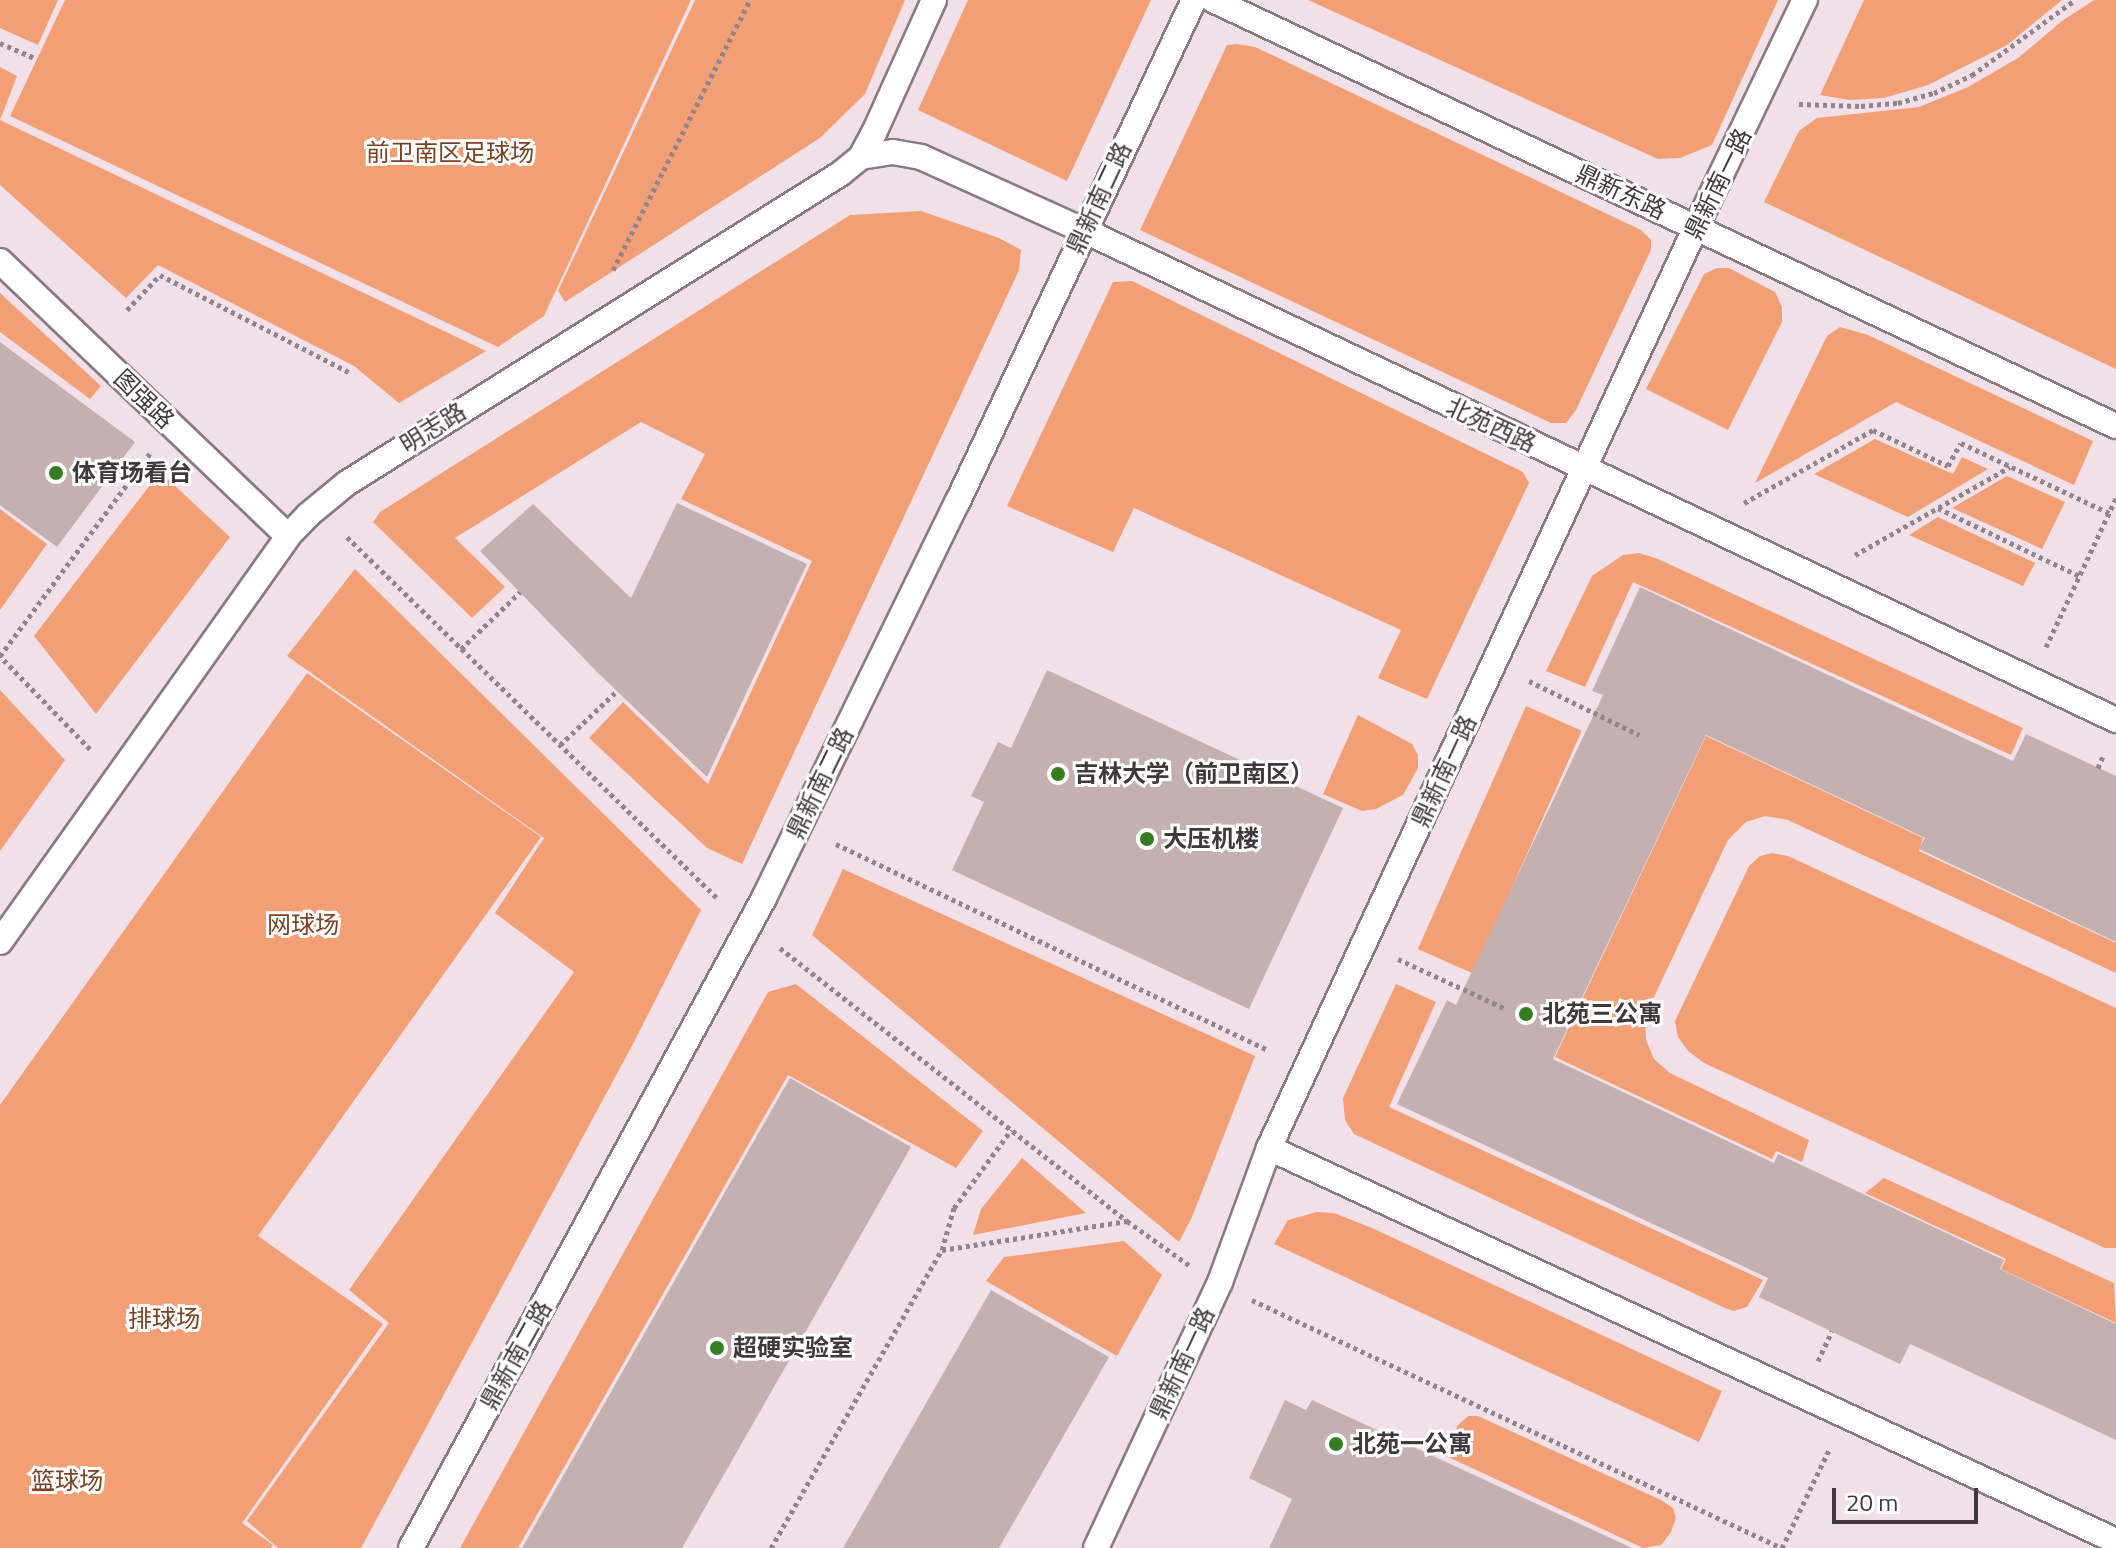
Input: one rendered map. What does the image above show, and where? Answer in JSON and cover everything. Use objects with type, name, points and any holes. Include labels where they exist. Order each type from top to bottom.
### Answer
[{"type":"lane","name":"明志路","points":[[0,942],[288,536],[347,483],[840,174],[861,157],[934,0]]},
{"type":"lane","name":"鼎新南二路","points":[[411,1548],[764,898],[958,501],[1083,230],[1194,0]]},
{"type":"lane","name":"鼎新东路","points":[[1213,0],[2116,426]]},
{"type":"lane","name":"鼎新南一路","points":[[1096,1548],[1227,1264],[1269,1148],[1586,470],[1696,227],[1805,0]]},
{"type":"lane","name":"北苑西路","points":[[861,157],[893,152],[921,157],[1083,230],[2116,720]]},
{"type":"lane","name":"图强路","points":[[0,261],[288,536]]},
{"type":"lane","points":[[1269,1148],[2116,1541]]},
{"type":"path","points":[[611,272],[750,0]]},
{"type":"path","points":[[1799,104],[1861,106],[1898,103],[1934,93],[1972,75],[2075,0]]},
{"type":"path","points":[[0,43],[37,59]]},
{"type":"path","points":[[127,310],[160,275],[349,372]]},
{"type":"path","points":[[1737,507],[1873,430],[1948,466],[1961,443],[2109,513]]},
{"type":"path","points":[[91,750],[0,656],[155,447]]},
{"type":"path","points":[[1848,559],[2010,466]]},
{"type":"path","points":[[2044,651],[2116,498]]},
{"type":"path","points":[[1938,508],[2079,576]]},
{"type":"path","points":[[347,537],[716,897]]},
{"type":"path","points":[[461,649],[520,592]]},
{"type":"path","points":[[1529,681],[1639,735]]},
{"type":"path","points":[[560,745],[617,691]]},
{"type":"path","points":[[2098,768],[2105,753]]},
{"type":"path","points":[[836,844],[1267,1050]]},
{"type":"path","points":[[780,948],[1127,1221],[1190,1265]]},
{"type":"path","points":[[1398,959],[1506,1009]]},
{"type":"path","points":[[771,1548],[942,1250],[954,1208],[1011,1130]]},
{"type":"path","points":[[942,1250],[1127,1221]]},
{"type":"path","points":[[1251,1300],[1782,1548],[1833,1443]]},
{"type":"path","points":[[1818,1362],[1832,1331]]},
{"type":"green space","points":[[0,0],[58,0],[38,45],[0,28]]},
{"type":"green space","name":"前卫南区足球场","points":[[65,0],[691,0],[544,316],[498,347],[10,116]]},
{"type":"green space","points":[[695,0],[905,0],[865,94],[820,138],[565,302],[558,291]]},
{"type":"green space","points":[[968,0],[1151,0],[1067,181],[918,110]]},
{"type":"green space","points":[[1308,0],[1778,0],[1712,145],[1680,158],[1658,159]]},
{"type":"green space","points":[[1864,0],[2062,0],[2007,45],[1928,85],[1884,98],[1849,100],[1820,95]]},
{"type":"green space","points":[[2094,0],[2116,0],[2116,369],[1764,202],[1799,131],[1817,118],[1919,107],[1968,87],[2018,58],[2062,21]]},
{"type":"green space","points":[[1227,45],[1255,47],[1641,230],[1651,240],[1651,250],[1576,410],[1566,423],[1551,423],[1140,230]]},
{"type":"green space","points":[[0,67],[17,76],[0,120]]},
{"type":"green space","points":[[0,120],[486,351],[399,403],[354,366],[158,265],[126,298],[0,185]]},
{"type":"green space","points":[[921,211],[999,238],[1021,250],[1019,270],[742,864],[707,848],[589,738],[623,702],[708,784],[812,561],[681,499],[705,454],[641,422],[455,538],[505,587],[472,618],[373,522],[380,512],[850,215]]},
{"type":"green space","points":[[1717,268],[1729,268],[1775,292],[1782,307],[1782,322],[1728,430],[1646,389],[1704,274]]},
{"type":"green space","points":[[1132,281],[1523,472],[1529,483],[1427,699],[1378,678],[1401,630],[1134,508],[1113,552],[1007,506],[1113,282]]},
{"type":"green space","points":[[0,293],[101,386],[90,399],[0,332]]},
{"type":"green space","points":[[1840,327],[1868,335],[2093,441],[2074,485],[1896,402],[1755,483],[1827,336]]},
{"type":"green space","points":[[1875,439],[1953,474],[1962,457],[1988,469],[1908,517],[1814,474]]},
{"type":"green space","points":[[160,472],[230,537],[96,714],[34,636]]},
{"type":"green space","points":[[2007,476],[2065,502],[2042,549],[1952,508]]},
{"type":"green space","points":[[0,509],[47,544],[0,610]]},
{"type":"green space","points":[[1938,517],[2035,563],[2023,586],[1909,535]]},
{"type":"green space","points":[[1639,553],[1658,559],[2023,728],[2011,755],[1633,582],[1585,687],[1546,671],[1592,576],[1623,555]]},
{"type":"green space","points":[[355,569],[701,910],[633,1044],[361,1548],[278,1548],[247,1521],[389,1323],[349,1290],[574,972],[495,913],[544,838],[287,656]]},
{"type":"green space","points":[[307,673],[541,837],[258,1236],[383,1324],[242,1523],[273,1545],[271,1548],[0,1548],[0,1105]]},
{"type":"green space","points":[[0,690],[65,760],[0,851]]},
{"type":"green space","points":[[1526,706],[1582,731],[1474,974],[1418,949]]},
{"type":"green space","points":[[1358,715],[1412,744],[1418,755],[1418,768],[1403,795],[1376,809],[1362,811],[1323,794]]},
{"type":"green space","points":[[1706,736],[1923,838],[1919,851],[2116,943],[2116,973],[1788,820],[1765,816],[1746,822],[1728,840],[1645,1016],[1646,1040],[1654,1059],[1670,1073],[1809,1140],[1802,1162],[1776,1151],[1772,1159],[1555,1057]]},
{"type":"green space","points":[[1772,853],[1788,856],[2116,1008],[2116,1248],[2105,1248],[1704,1063],[1688,1051],[1678,1037],[1675,1021],[1749,866],[1760,856]]},
{"type":"green space","points":[[843,869],[1255,1056],[1192,1217],[1179,1242],[812,935]]},
{"type":"green space","points":[[796,984],[983,1131],[956,1168],[788,1075],[518,1548],[460,1548],[768,992]]},
{"type":"green space","points":[[1396,984],[1436,1002],[1389,1107],[1763,1280],[1747,1307],[1734,1311],[1725,1308],[1354,1134],[1345,1120],[1343,1098]]},
{"type":"green space","points":[[1022,1158],[1086,1213],[973,1235],[981,1209]]},
{"type":"green space","points":[[1884,1178],[2114,1283],[2116,1323],[2001,1269],[2006,1259],[1865,1193]]},
{"type":"green space","points":[[1317,1212],[1334,1213],[1372,1228],[1722,1391],[1699,1442],[1274,1244],[1288,1220]]},
{"type":"green space","points":[[1124,1241],[1162,1275],[1117,1356],[986,1281],[1004,1257]]},
{"type":"green space","points":[[1468,1416],[1478,1416],[1661,1500],[1673,1508],[1676,1518],[1671,1532],[1661,1545],[1643,1548],[1444,1455],[1458,1425]]},
{"type":"building","name":"体育场看台","points":[[0,342],[135,442],[57,547],[0,505]]},
{"type":"building","points":[[677,503],[807,564],[707,777],[598,673],[480,551],[533,504],[631,598]]},
{"type":"building","name":"北苑三公寓","points":[[1640,587],[2013,761],[2026,734],[2116,776],[2116,942],[1919,849],[1925,838],[1706,735],[1553,1059],[1774,1163],[1778,1154],[2004,1260],[2000,1269],[2116,1324],[2116,1440],[1910,1344],[1900,1364],[1759,1297],[1768,1278],[1397,1104],[1447,1000],[1456,1005],[1603,695],[1592,691]]},
{"type":"building","name":"大压机楼","points":[[1047,670],[1343,808],[1249,1009],[952,870],[984,802],[971,796],[998,742],[1011,748]]},
{"type":"building","name":"超硬实验室","points":[[790,1078],[911,1147],[682,1548],[522,1548]]},
{"type":"building","points":[[991,1290],[1109,1357],[999,1548],[843,1548]]},
{"type":"building","name":"北苑一公寓","points":[[1285,1400],[1306,1410],[1312,1400],[1632,1548],[1269,1548],[1292,1499],[1249,1478]]},
{"type":"place","name":"体育场看台","points":[[56,473]]},
{"type":"place","name":"吉林大学（前卫南区）","points":[[1058,774]]},
{"type":"place","name":"大压机楼","points":[[1147,839]]},
{"type":"place","name":"北苑三公寓","points":[[1526,1014]]},
{"type":"place","name":"超硬实验室","points":[[717,1348]]},
{"type":"place","name":"北苑一公寓","points":[[1336,1444]]},
{"type":"park label","name":"网球场","points":[[303,925]]},
{"type":"park label","name":"排球场","points":[[164,1319]]},
{"type":"park label","name":"篮球场","points":[[67,1481]]}]
